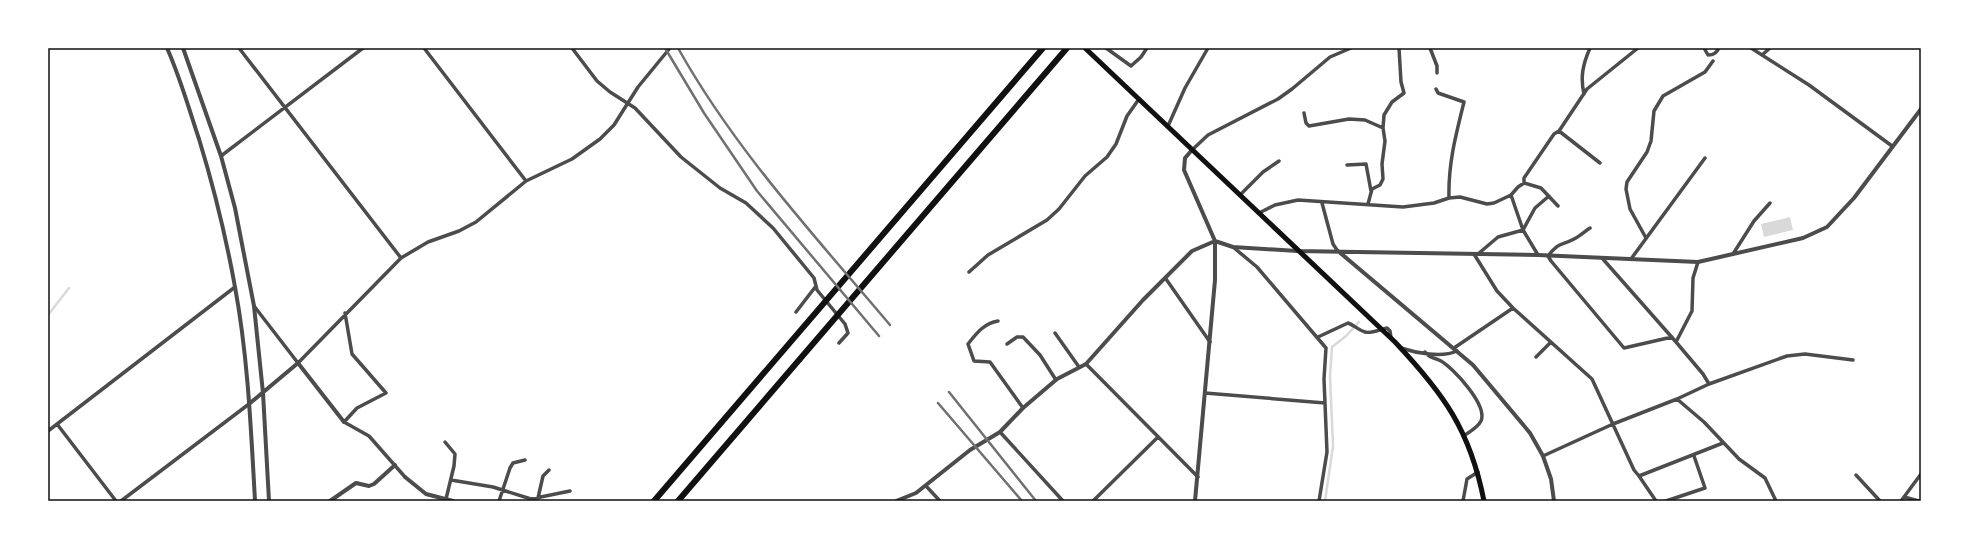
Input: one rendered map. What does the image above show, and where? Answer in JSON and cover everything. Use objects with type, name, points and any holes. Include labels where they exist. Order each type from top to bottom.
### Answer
[{"type":"highway","points":[[654,501],[1043,48]]},
{"type":"highway","points":[[678,501],[1067,48]]},
{"type":"main road","points":[[1085,48],[1297,251],[1395,342],[1424,373],[1453,413],[1465,435],[1478,472],[1484,501]]},
{"type":"street","points":[[167,48],[207,165],[220,214],[235,287],[249,404],[255,501]]},
{"type":"street","points":[[183,48],[221,156],[235,208],[254,306],[263,393],[269,501]]},
{"type":"street","points":[[239,48],[401,258]]},
{"type":"street","points":[[221,156],[363,48]]},
{"type":"street","points":[[424,48],[526,180]]},
{"type":"street","points":[[572,48],[597,81],[610,92],[628,103],[681,157],[720,188],[736,197],[759,214],[788,245],[814,278],[817,290],[845,324],[848,333],[839,343]]},
{"type":"street","points":[[121,501],[249,404],[298,363],[345,313],[368,293],[401,258],[428,242],[459,231],[476,222],[526,180],[572,159],[600,139],[614,125],[638,87],[670,48]]},
{"type":"street","points":[[1106,48],[1131,66],[1141,57],[1147,48]]},
{"type":"street","points":[[1168,126],[1185,88],[1208,48]]},
{"type":"street","points":[[1195,501],[1215,280],[1215,241],[1184,170],[1186,158],[1208,135],[1278,99],[1330,57],[1351,48]]},
{"type":"street","points":[[1371,191],[1380,185],[1383,179],[1382,169],[1385,141],[1383,128],[1384,115],[1392,102],[1404,94],[1400,82],[1399,48]]},
{"type":"street","points":[[1430,48],[1437,66],[1437,73]]},
{"type":"street","points":[[1584,94],[1581,80],[1583,66],[1590,48]]},
{"type":"street","points":[[1524,183],[1524,178],[1554,134],[1559,131],[1587,89],[1638,48]]},
{"type":"street","points":[[1704,48],[1708,55],[1712,55],[1715,54],[1719,48]]},
{"type":"street","points":[[1751,48],[1810,85],[1892,146]]},
{"type":"street","points":[[1762,55],[1770,48]]},
{"type":"street","points":[[1646,238],[1630,209],[1626,189],[1627,182],[1647,152],[1651,141],[1654,111],[1663,96],[1705,72],[1713,61]]},
{"type":"street","points":[[1436,89],[1438,94],[1464,102],[1452,151],[1449,178],[1449,198]]},
{"type":"street","points":[[969,272],[988,255],[1047,220],[1059,209],[1085,176],[1107,157],[1116,144],[1127,116],[1139,99]]},
{"type":"street","points":[[896,501],[911,496],[926,486],[970,450],[1000,432],[1023,408],[1056,380],[1086,364],[1143,300],[1166,279],[1192,251],[1215,241],[1233,247],[1297,251],[1337,250],[1538,255],[1698,262],[1803,238],[1827,227],[1854,198],[1921,108]]},
{"type":"street","points":[[1304,113],[1306,123],[1309,126],[1349,119],[1365,120],[1383,128]]},
{"type":"street","points":[[1559,131],[1600,163]]},
{"type":"street","points":[[1631,259],[1705,158]]},
{"type":"street","points":[[1240,195],[1263,172],[1279,161]]},
{"type":"street","points":[[1347,165],[1366,164],[1371,191],[1368,204]]},
{"type":"street","points":[[1259,213],[1275,205],[1298,200],[1352,205],[1368,204],[1403,207],[1434,203],[1449,198],[1460,197],[1487,204],[1494,203],[1510,195],[1524,183]]},
{"type":"street","points":[[1524,183],[1541,188],[1558,206]]},
{"type":"street","points":[[1510,195],[1523,230],[1538,255]]},
{"type":"street","points":[[1476,254],[1498,237],[1523,230],[1536,208],[1549,196]]},
{"type":"street","points":[[1322,203],[1333,244],[1337,250],[1473,365],[1530,434],[1543,456],[1551,479],[1554,501]]},
{"type":"street","points":[[1733,254],[1754,221],[1770,203]]},
{"type":"street","points":[[1548,256],[1559,244],[1573,240],[1590,228]]},
{"type":"street","points":[[1233,247],[1257,267],[1325,345],[1327,351],[1324,380],[1327,452],[1319,501]]},
{"type":"street","points":[[1476,254],[1497,291],[1513,308],[1592,379],[1634,470],[1656,501]]},
{"type":"street","points":[[1548,256],[1624,348],[1672,337]]},
{"type":"street","points":[[1602,258],[1672,337],[1703,374],[1709,384]]},
{"type":"street","points":[[1676,342],[1692,311],[1693,278],[1698,262]]},
{"type":"street","points":[[1166,279],[1210,342]]},
{"type":"street","points":[[796,312],[816,286]]},
{"type":"street","points":[[48,431],[235,287]]},
{"type":"street","points":[[254,306],[344,422],[369,436],[405,477],[419,490],[435,499],[446,499],[453,501]]},
{"type":"street","points":[[1318,337],[1348,323],[1353,324],[1364,332],[1369,333],[1387,328],[1390,331],[1391,342],[1397,347],[1409,351],[1446,354],[1455,350],[1513,308]]},
{"type":"street","points":[[344,422],[357,408],[386,393],[352,354],[345,313]]},
{"type":"street","points":[[998,321],[992,322],[981,329],[968,344],[974,361],[990,362],[1023,408]]},
{"type":"street","points":[[1055,333],[1079,367]]},
{"type":"street","points":[[1007,344],[1017,337],[1023,337],[1040,355],[1056,380]]},
{"type":"street","points":[[1536,357],[1551,342]]},
{"type":"street","points":[[1425,352],[1429,358],[1444,364],[1469,389],[1481,407],[1482,420],[1478,426],[1465,435]]},
{"type":"street","points":[[1543,456],[1613,424],[1677,399],[1709,384],[1794,354],[1852,360]]},
{"type":"street","points":[[1086,364],[1198,477]]},
{"type":"street","points":[[1205,393],[1325,403]]},
{"type":"street","points":[[1677,399],[1704,422],[1738,459],[1765,478],[1776,501]]},
{"type":"street","points":[[56,424],[116,501]]},
{"type":"street","points":[[1000,432],[1063,501]]},
{"type":"street","points":[[1093,501],[1158,436]]},
{"type":"street","points":[[445,442],[455,454],[454,466],[446,499]]},
{"type":"street","points":[[1639,476],[1694,456],[1724,443]]},
{"type":"street","points":[[1666,501],[1705,488],[1694,456]]},
{"type":"street","points":[[499,501],[510,468],[514,463],[525,460]]},
{"type":"street","points":[[330,501],[356,483],[369,486],[374,484],[395,465]]},
{"type":"street","points":[[538,498],[541,482],[549,470]]},
{"type":"street","points":[[1463,501],[1467,479],[1478,472]]},
{"type":"street","points":[[1901,501],[1921,474]]},
{"type":"street","points":[[1856,475],[1880,501]]},
{"type":"street","points":[[451,480],[502,490],[531,499],[570,491]]},
{"type":"street","points":[[926,486],[940,501]]},
{"type":"street","points":[[1904,497],[1919,501]]},
{"type":"shaded area","points":[[1790,217],[1793,230],[1764,237],[1761,224]]},
{"type":"waterway","points":[[48,315],[69,288]]},
{"type":"waterway","points":[[1325,501],[1333,446],[1330,376],[1332,347],[1346,336],[1359,322]]},
{"type":"railway","points":[[665,48],[704,113],[757,191],[879,336]]},
{"type":"railway","points":[[678,48],[700,86],[750,157],[805,225],[890,325]]},
{"type":"railway","points":[[949,392],[1036,501]]},
{"type":"railway","points":[[938,403],[1022,501]]}]
